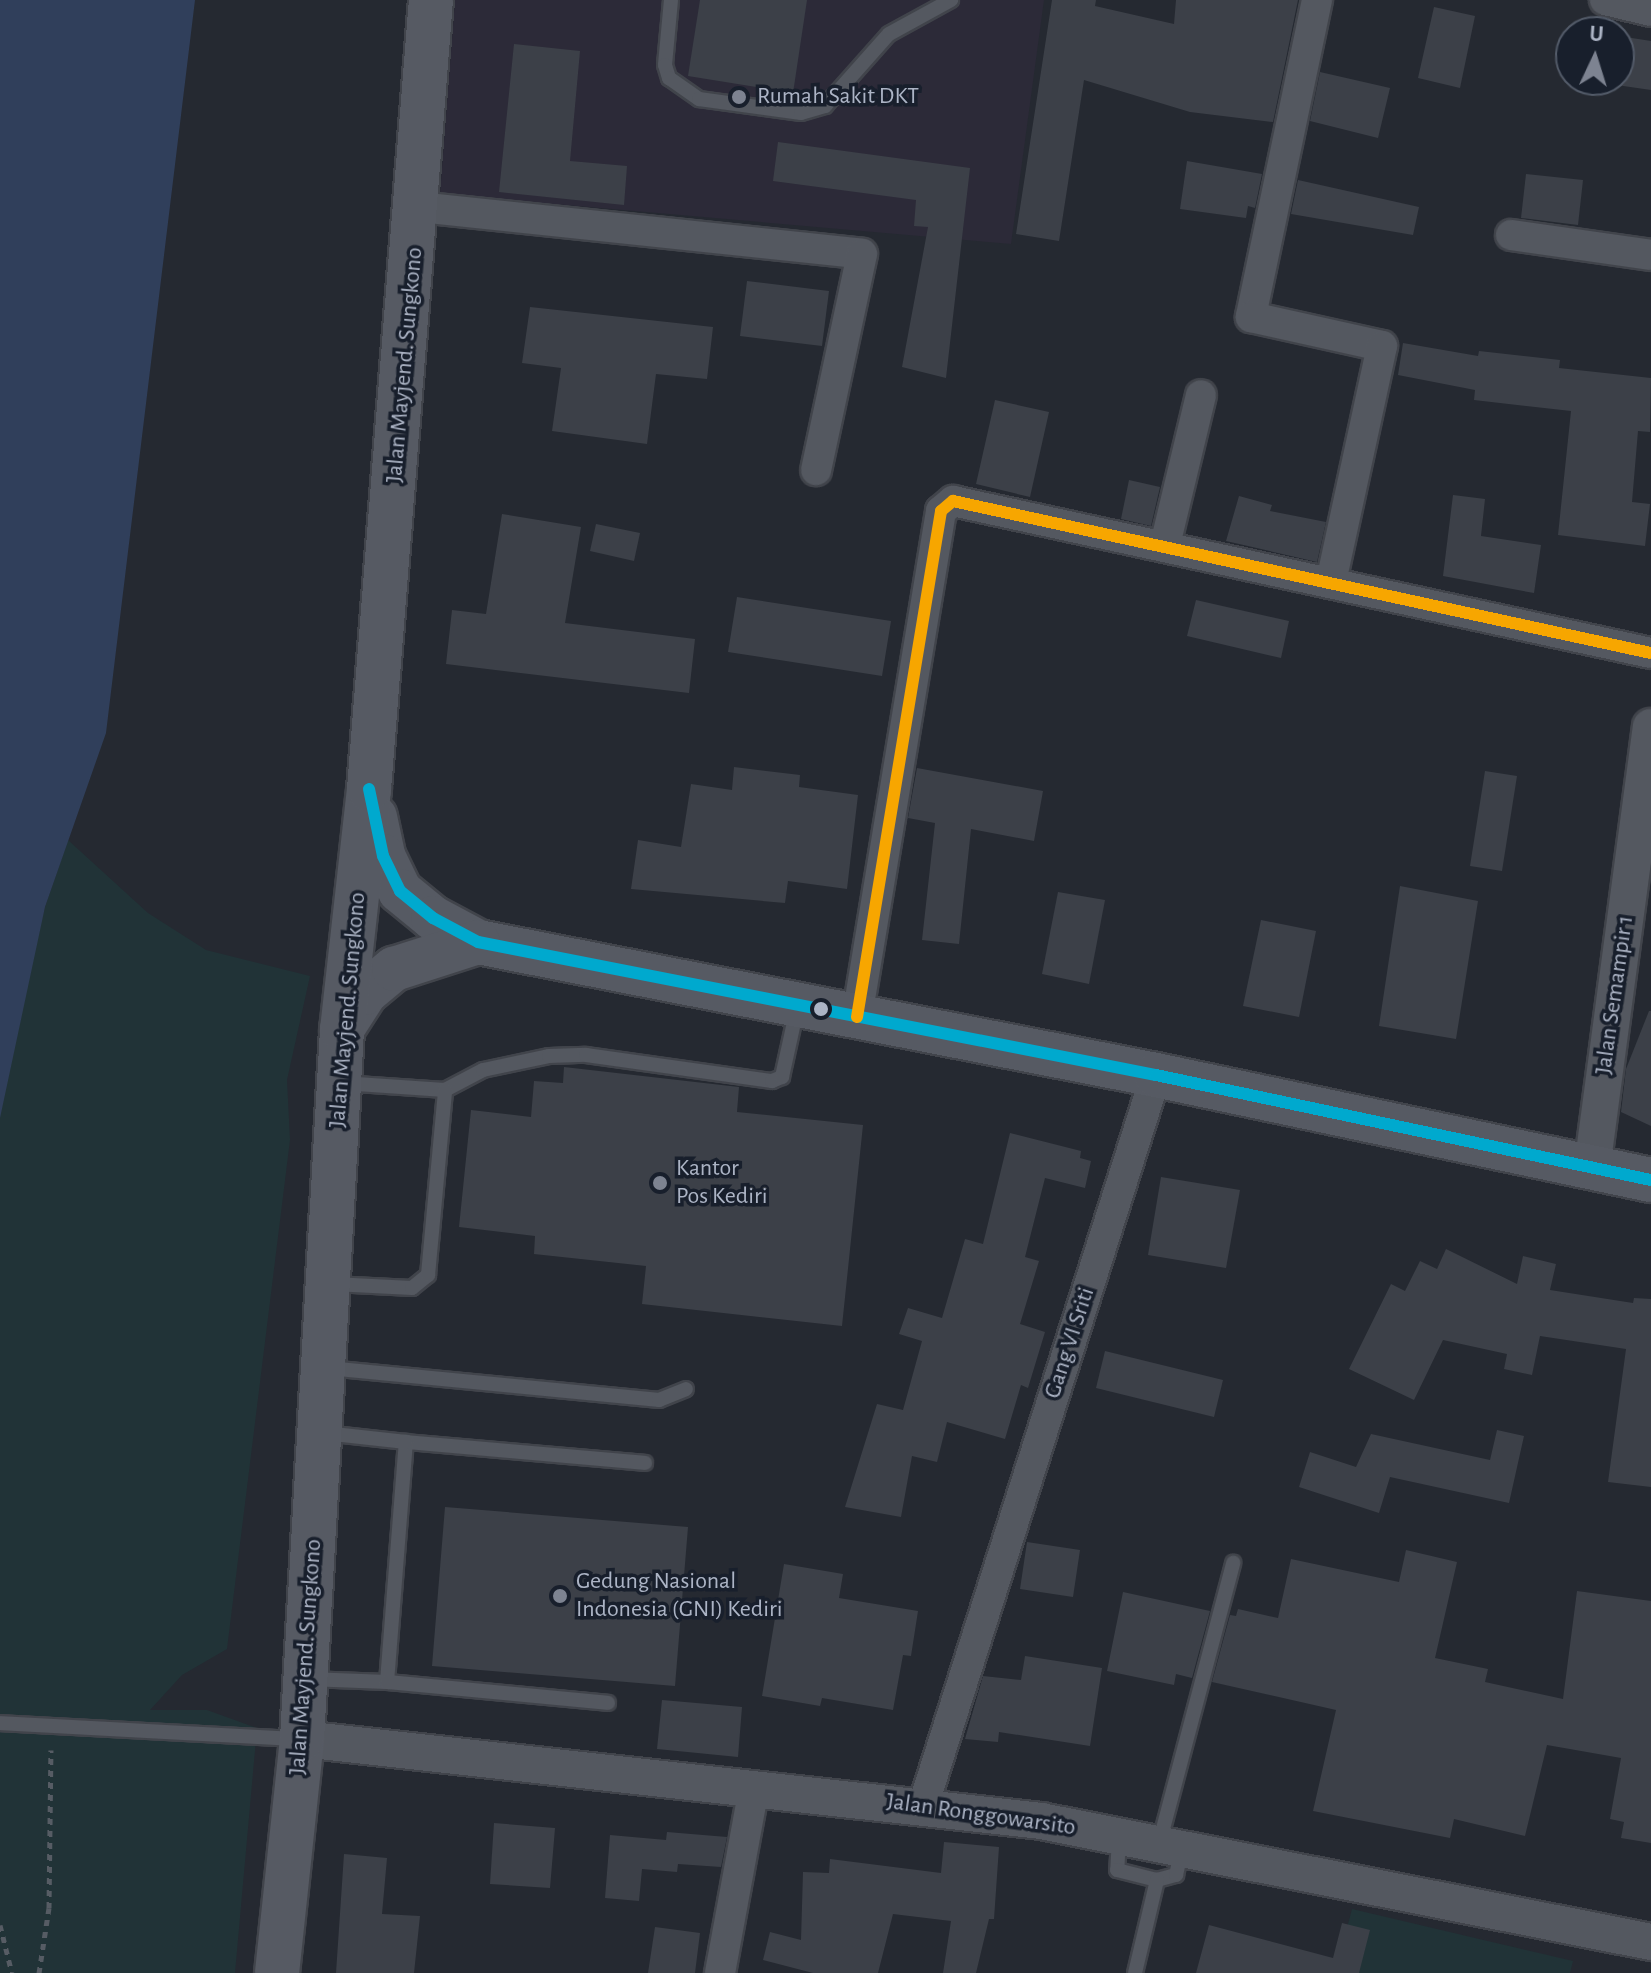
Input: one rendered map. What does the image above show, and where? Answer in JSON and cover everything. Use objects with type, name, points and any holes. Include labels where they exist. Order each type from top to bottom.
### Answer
[{"type":"main road","name":"Jalan Mayjend. Sungkono","points":[[277,1973],[302,1739],[342,1030],[369,789],[418,207],[431,0]]},
{"type":"main road","points":[[369,789],[383,856],[400,891],[433,918],[478,942],[1156,1075],[1651,1180]]},
{"type":"main road","points":[[342,1030],[365,993],[394,969],[478,942]]},
{"type":"street","points":[[1317,0],[1251,317],[1382,346],[1331,582]]},
{"type":"street","points":[[1605,0],[1651,11]]},
{"type":"street","points":[[418,207],[862,254],[816,470]]},
{"type":"street","points":[[1511,235],[1651,255]]},
{"type":"street","points":[[1165,545],[1201,395]]},
{"type":"street","points":[[857,1017],[941,511],[963,500],[1651,653]]},
{"type":"street","name":"Jalan Semampir 1","points":[[1592,1168],[1651,727]]},
{"type":"street","name":"Gang VI Sriti","points":[[923,1806],[1156,1075]]},
{"type":"street","name":"Jalan Ronggowarsito","points":[[302,1739],[923,1806],[1119,1836],[1651,1942]]},
{"type":"street","points":[[720,1973],[754,1788]]},
{"type":"lane","points":[[671,0],[665,65],[669,78],[699,99],[801,113],[825,106],[889,34],[951,0]]},
{"type":"lane","points":[[339,1083],[445,1090],[483,1070],[549,1056],[586,1055],[779,1080],[798,1005]]},
{"type":"lane","points":[[328,1284],[412,1288],[428,1275],[445,1090]]},
{"type":"lane","points":[[324,1368],[659,1400],[686,1389]]},
{"type":"lane","points":[[320,1433],[645,1463]]},
{"type":"lane","points":[[387,1682],[406,1442]]},
{"type":"lane","points":[[1119,1836],[1117,1870],[1157,1880],[1176,1875],[1171,1846],[1233,1563]]},
{"type":"lane","points":[[306,1679],[387,1682],[608,1703]]},
{"type":"lane","points":[[0,1723],[302,1739]]},
{"type":"lane","points":[[1135,1973],[1157,1880]]},
{"type":"path","points":[[39,1973],[49,1908],[52,1725]]},
{"type":"path","points":[[0,1925],[12,1973]]},
{"type":"shaded area","name":"Rumah Sakit DKT","points":[[455,0],[1044,0],[1011,244],[440,194]]},
{"type":"shaded area","points":[[68,840],[148,913],[206,950],[310,976],[287,1080],[290,1140],[227,1649],[182,1675],[150,1710],[207,1710],[257,1728],[235,1973],[0,1973],[0,1093],[45,907]]},
{"type":"shaded area","points":[[1352,1909],[1573,1961],[1570,1973],[1335,1973]]},
{"type":"water","points":[[0,0],[195,0],[106,733],[45,907],[0,1118]]},
{"type":"building","points":[[700,0],[807,0],[793,93],[688,76]]},
{"type":"building","points":[[1052,0],[1096,0],[1095,6],[1174,24],[1176,0],[1298,0],[1273,122],[1190,112],[1084,80],[1059,241],[1016,234]]},
{"type":"building","points":[[1434,7],[1475,16],[1460,88],[1418,78]]},
{"type":"building","points":[[1635,38],[1651,41],[1651,90],[1635,88]]},
{"type":"building","points":[[514,44],[580,51],[570,161],[627,166],[624,205],[499,192]]},
{"type":"building","points":[[1320,72],[1390,88],[1378,138],[1310,121]]},
{"type":"building","points":[[778,142],[970,168],[946,378],[902,367],[928,227],[914,226],[916,200],[773,181]]},
{"type":"building","points":[[1187,161],[1262,174],[1255,208],[1248,206],[1246,218],[1180,209]]},
{"type":"building","points":[[1526,174],[1583,180],[1578,225],[1521,218]]},
{"type":"building","points":[[1298,180],[1419,207],[1413,235],[1291,214]]},
{"type":"building","points":[[747,281],[829,291],[822,346],[740,336]]},
{"type":"building","points":[[530,307],[713,327],[707,379],[656,374],[647,444],[552,431],[561,368],[522,363]]},
{"type":"building","points":[[1403,343],[1478,356],[1479,351],[1560,360],[1559,368],[1651,378],[1650,432],[1638,431],[1632,502],[1650,504],[1645,546],[1558,535],[1571,411],[1474,400],[1475,390],[1398,375]]},
{"type":"building","points":[[995,400],[1049,412],[1030,497],[976,484]]},
{"type":"building","points":[[1129,480],[1160,487],[1151,526],[1121,519]]},
{"type":"building","points":[[1453,495],[1485,499],[1481,536],[1541,545],[1534,593],[1443,576]]},
{"type":"building","points":[[1239,496],[1272,505],[1270,511],[1326,522],[1317,562],[1226,541]]},
{"type":"building","points":[[502,514],[581,527],[565,623],[695,639],[689,693],[446,664],[452,610],[486,614]]},
{"type":"building","points":[[596,524],[640,533],[634,561],[590,551]]},
{"type":"building","points":[[737,597],[891,621],[882,676],[728,652]]},
{"type":"building","points":[[1196,600],[1289,621],[1281,658],[1187,636]]},
{"type":"building","points":[[734,767],[800,775],[799,787],[858,795],[847,889],[788,881],[785,903],[631,889],[638,840],[681,847],[691,784],[732,790]]},
{"type":"building","points":[[917,768],[1043,791],[1034,841],[971,829],[959,944],[922,940],[935,823],[908,818]]},
{"type":"building","points":[[1485,771],[1517,776],[1502,871],[1470,866]]},
{"type":"building","points":[[1400,886],[1478,901],[1456,1039],[1379,1026]]},
{"type":"building","points":[[1058,892],[1105,900],[1089,984],[1042,974]]},
{"type":"building","points":[[1261,920],[1316,931],[1299,1017],[1243,1006]]},
{"type":"building","points":[[1649,1011],[1651,1126],[1621,1112],[1626,1069]]},
{"type":"building","name":"Kantor Pos Kediri","points":[[564,1067],[739,1087],[737,1112],[863,1125],[842,1326],[642,1304],[646,1266],[534,1254],[535,1236],[459,1227],[471,1110],[531,1117],[534,1081],[563,1083]]},
{"type":"building","points":[[1010,1133],[1081,1151],[1080,1158],[1091,1161],[1085,1188],[1045,1178],[1025,1257],[1039,1261],[1020,1324],[1045,1332],[1028,1388],[1021,1385],[1005,1439],[947,1422],[937,1462],[912,1456],[901,1517],[845,1507],[877,1404],[903,1410],[922,1341],[899,1334],[908,1308],[942,1318],[965,1239],[983,1244]]},
{"type":"building","points":[[1161,1177],[1240,1190],[1226,1268],[1148,1255]]},
{"type":"building","points":[[1446,1249],[1517,1284],[1523,1256],[1556,1264],[1550,1290],[1633,1303],[1634,1298],[1651,1299],[1651,1487],[1608,1482],[1626,1349],[1540,1336],[1532,1375],[1504,1369],[1507,1354],[1443,1340],[1414,1400],[1349,1369],[1391,1284],[1405,1291],[1420,1261],[1437,1269]]},
{"type":"building","points":[[1105,1351],[1223,1380],[1214,1417],[1096,1388]]},
{"type":"building","points":[[1497,1430],[1524,1436],[1509,1503],[1390,1477],[1379,1513],[1299,1487],[1310,1452],[1356,1467],[1371,1434],[1490,1460]]},
{"type":"building","name":"Gedung Nasional Indonesia (GNI) Kediri","points":[[445,1507],[688,1527],[675,1686],[432,1666]]},
{"type":"building","points":[[1027,1542],[1080,1550],[1073,1597],[1020,1589]]},
{"type":"building","points":[[1406,1550],[1457,1562],[1435,1658],[1488,1669],[1485,1682],[1563,1699],[1577,1591],[1651,1601],[1651,1843],[1621,1838],[1624,1822],[1610,1819],[1621,1758],[1547,1745],[1525,1836],[1454,1819],[1450,1838],[1313,1811],[1336,1710],[1212,1682],[1230,1615],[1236,1616],[1238,1609],[1278,1618],[1291,1559],[1399,1582]]},
{"type":"building","points":[[784,1564],[843,1574],[839,1598],[918,1611],[911,1656],[903,1655],[893,1710],[822,1698],[820,1706],[762,1696]]},
{"type":"building","points":[[1123,1592],[1210,1611],[1192,1678],[1176,1674],[1174,1685],[1107,1671]]},
{"type":"building","points":[[1025,1656],[1102,1668],[1090,1746],[999,1732],[998,1742],[965,1739],[983,1676],[1021,1680]]},
{"type":"building","points":[[662,1700],[742,1707],[738,1757],[657,1749]]},
{"type":"building","points":[[494,1823],[555,1828],[550,1888],[490,1884]]},
{"type":"building","points":[[667,1832],[727,1837],[721,1867],[678,1864],[677,1872],[642,1869],[639,1901],[605,1898],[610,1835],[666,1840]]},
{"type":"building","points":[[944,1842],[999,1847],[994,1919],[989,1919],[976,1973],[943,1973],[951,1921],[893,1914],[878,1973],[813,1973],[763,1960],[770,1932],[801,1940],[803,1872],[829,1873],[830,1859],[941,1873]]},
{"type":"building","points":[[344,1854],[387,1858],[382,1914],[420,1916],[414,1973],[336,1973]]},
{"type":"building","points":[[1342,1923],[1370,1930],[1359,1973],[1196,1973],[1209,1925],[1333,1958]]},
{"type":"building","points":[[655,1927],[700,1933],[695,1973],[648,1973]]},
{"type":"transit line","points":[[857,1017],[941,511],[953,501],[1651,653]]},
{"type":"transit line","points":[[369,789],[383,856],[400,891],[433,918],[478,942],[1156,1075],[1651,1180]]},
{"type":"place","name":"Rumah Sakit DKT","points":[[739,97]]},
{"type":"place","name":"Kantor Pos Kediri","points":[[660,1183]]},
{"type":"place","name":"Gedung Nasional Indonesia (GNI) Kediri","points":[[560,1596]]}]
